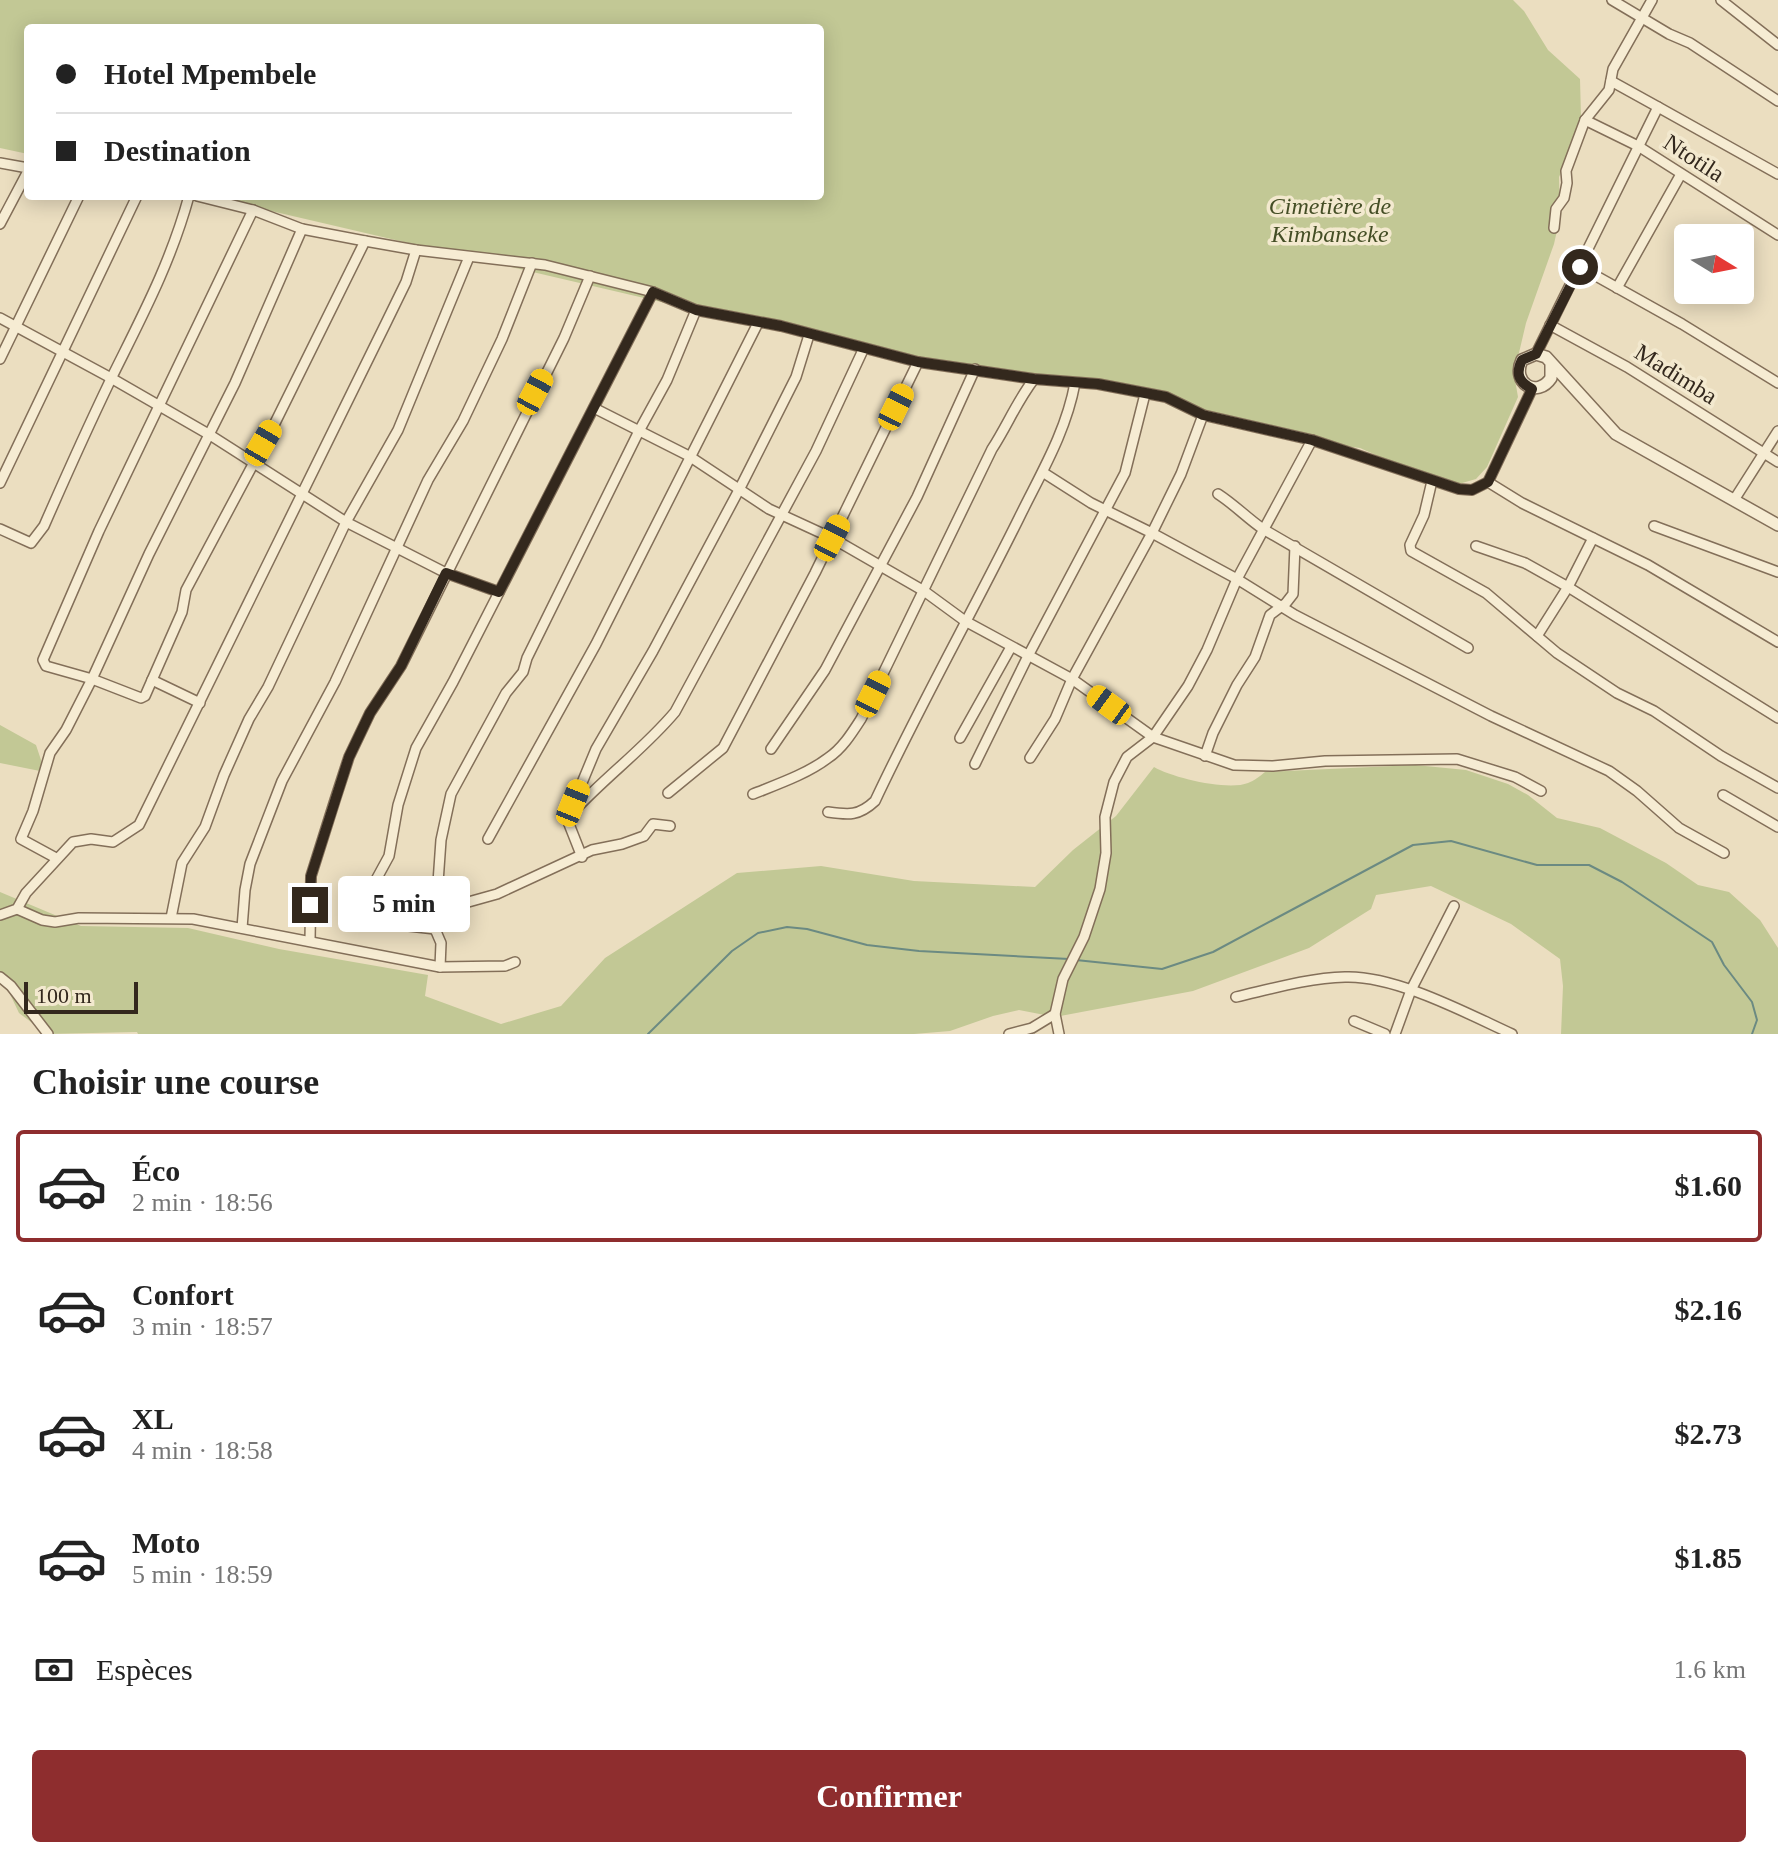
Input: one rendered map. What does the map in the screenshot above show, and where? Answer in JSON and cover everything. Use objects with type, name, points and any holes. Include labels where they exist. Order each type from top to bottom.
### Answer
[{"type":"street","points":[[1612,0],[1690,43],[1778,101]]},
{"type":"street","points":[[1554,228],[1556,209],[1564,198],[1566,171],[1585,120],[1602,103],[1613,69],[1652,0]]},
{"type":"street","points":[[1721,0],[1778,45]]},
{"type":"street","points":[[1611,81],[1778,174]]},
{"type":"street","points":[[1536,354],[1658,107]]},
{"type":"street","name":"Ntotila","points":[[1585,120],[1638,146],[1778,235]]},
{"type":"street","points":[[0,163],[24,169]]},
{"type":"street","points":[[1617,288],[1681,174]]},
{"type":"street","points":[[0,224],[24,178]]},
{"type":"street","points":[[0,359],[77,200]]},
{"type":"street","points":[[0,483],[135,200]]},
{"type":"street","points":[[0,529],[29,543],[35,541],[167,266],[188,200]]},
{"type":"street","points":[[213,200],[253,210],[302,229],[416,250],[532,263],[590,276],[653,292],[696,310],[918,362],[1034,379],[1098,384],[1166,397],[1203,415],[1312,440],[1459,489],[1472,490],[1488,482],[1532,389]]},
{"type":"street","points":[[253,210],[99,531],[43,660],[46,666],[141,698],[182,612],[186,590],[274,425],[365,241]]},
{"type":"street","points":[[56,858],[21,838],[33,811],[50,753],[69,725],[149,554],[210,435],[302,229]]},
{"type":"street","points":[[0,915],[17,909],[26,893],[73,842],[91,839],[113,842],[139,825],[399,295],[416,250]]},
{"type":"street","points":[[171,918],[182,863],[205,827],[249,719],[268,687],[346,522],[398,430],[469,257]]},
{"type":"street","points":[[242,928],[250,864],[282,781],[335,682],[428,480],[463,421],[532,263]]},
{"type":"street","points":[[1580,267],[1778,383]]},
{"type":"street","points":[[310,941],[311,876],[349,757],[370,713],[401,666],[564,338],[590,276]]},
{"type":"street","points":[[435,929],[391,924],[373,907],[372,899],[377,878],[389,856],[398,805],[416,748],[653,292]]},
{"type":"street","points":[[440,967],[441,943],[435,929],[436,911],[441,840],[451,794],[506,693],[523,672],[527,658],[667,380],[696,310]]},
{"type":"street","points":[[0,318],[210,435],[346,522],[446,573],[499,592]]},
{"type":"street","points":[[488,839],[596,644],[758,323]]},
{"type":"street","name":"Madimba","points":[[1550,325],[1627,367],[1778,462]]},
{"type":"street","points":[[582,857],[567,819],[596,749],[653,651],[740,488],[796,377],[809,335]]},
{"type":"street","points":[[567,819],[593,790],[653,738],[675,712],[833,418],[863,350]]},
{"type":"street","points":[[1551,364],[1553,371],[1548,383],[1541,388],[1532,389],[1519,377],[1518,368],[1522,360],[1536,354],[1546,357],[1616,434],[1778,525]]},
{"type":"street","points":[[668,793],[723,748],[832,538],[918,362]]},
{"type":"street","points":[[771,749],[825,670],[917,497],[975,369]]},
{"type":"street","points":[[753,794],[829,758],[861,719],[1017,401],[1034,379]]},
{"type":"street","points":[[828,812],[853,816],[865,811],[875,801],[907,733],[1044,473],[1070,411],[1075,383]]},
{"type":"street","points":[[1548,383],[1570,383]]},
{"type":"street","points":[[975,764],[1131,458],[1145,394]]},
{"type":"street","points":[[594,408],[689,456],[781,515],[832,538],[924,591],[965,621],[1072,679],[1153,737],[1234,765],[1457,759],[1515,777],[1541,791]]},
{"type":"street","points":[[1030,758],[1055,719],[1072,679],[1152,533],[1181,474],[1203,415]]},
{"type":"street","points":[[1734,500],[1778,431]]},
{"type":"street","points":[[1059,1034],[1055,1014],[1063,979],[1084,937],[1100,889],[1106,853],[1105,817],[1114,782],[1127,757],[1153,737],[1188,686],[1237,579],[1312,440]]},
{"type":"street","points":[[1044,473],[1106,511],[1237,579],[1279,606],[1491,716],[1609,771],[1679,828],[1724,853]]},
{"type":"street","points":[[1432,481],[1424,515],[1409,549],[1486,593],[1537,636],[1617,693],[1654,711],[1721,756],[1778,788]]},
{"type":"street","points":[[1488,482],[1522,503],[1648,565],[1778,642]]},
{"type":"street","points":[[1218,494],[1263,529],[1468,648]]},
{"type":"street","points":[[1654,526],[1778,572]]},
{"type":"street","points":[[1537,636],[1568,587],[1593,538]]},
{"type":"street","points":[[1205,756],[1237,685],[1255,657],[1270,615],[1293,594],[1295,546]]},
{"type":"street","points":[[1476,546],[1525,563],[1568,587],[1778,718]]},
{"type":"street","points":[[960,738],[1011,647]]},
{"type":"street","points":[[152,680],[200,703]]},
{"type":"street","points":[[1723,795],[1778,827]]},
{"type":"street","points":[[436,911],[497,894],[592,850],[644,836],[653,824],[670,826]]},
{"type":"street","points":[[1395,1034],[1411,990],[1454,906]]},
{"type":"street","points":[[17,909],[55,922],[79,918],[171,918],[242,928],[440,967],[505,966],[515,962]]},
{"type":"street","points":[[1236,997],[1347,976],[1411,990],[1512,1034]]},
{"type":"street","points":[[0,977],[11,986],[45,1033]]},
{"type":"street","points":[[1009,1034],[1032,1028],[1055,1014]]},
{"type":"street","points":[[1354,1021],[1385,1034]]},
{"type":"green space","name":"Cimetière de Kimbanseke","points":[[0,0],[1513,0],[1524,11],[1548,50],[1580,79],[1581,117],[1573,146],[1559,177],[1560,217],[1554,244],[1526,323],[1514,374],[1518,397],[1487,467],[1476,479],[1448,487],[1360,448],[1321,443],[1203,415],[1166,397],[918,362],[224,200],[824,200],[824,24],[24,24],[24,153],[0,148]]},
{"type":"green space","points":[[0,725],[36,745],[45,772],[0,763]]},
{"type":"green space","points":[[1415,765],[1466,770],[1508,784],[1557,818],[1600,828],[1666,863],[1698,885],[1729,892],[1760,920],[1778,948],[1778,1034],[1561,1034],[1563,986],[1560,959],[1511,924],[1431,886],[1376,895],[1371,909],[1309,948],[1193,991],[1055,1017],[1019,1010],[950,1031],[914,1034],[47,1034],[19,1013],[0,973],[0,892],[81,926],[188,928],[279,949],[428,975],[425,996],[501,1024],[561,1006],[605,958],[737,873],[821,866],[914,881],[1035,887],[1073,850],[1116,816],[1154,767],[1187,779],[1239,785],[1255,780],[1265,772]]},
{"type":"waterway","points":[[1076,960],[1162,969],[1213,952],[1413,845],[1451,841],[1537,865],[1589,865],[1622,882],[1712,942],[1724,965],[1752,1002],[1757,1020],[1752,1034]]},
{"type":"waterway","points":[[648,1034],[732,951],[758,933],[787,927],[807,929],[867,945],[919,951],[1069,959]]},
{"type":"route","points":[[310,905],[311,876],[349,757],[370,713],[401,666],[446,573],[499,592],[653,292],[696,310],[781,326],[918,362],[1034,379],[1098,384],[1166,397],[1203,415],[1312,440],[1448,487],[1472,490],[1488,482],[1532,389],[1519,377],[1518,368],[1522,360],[1536,354],[1580,267]]}]
